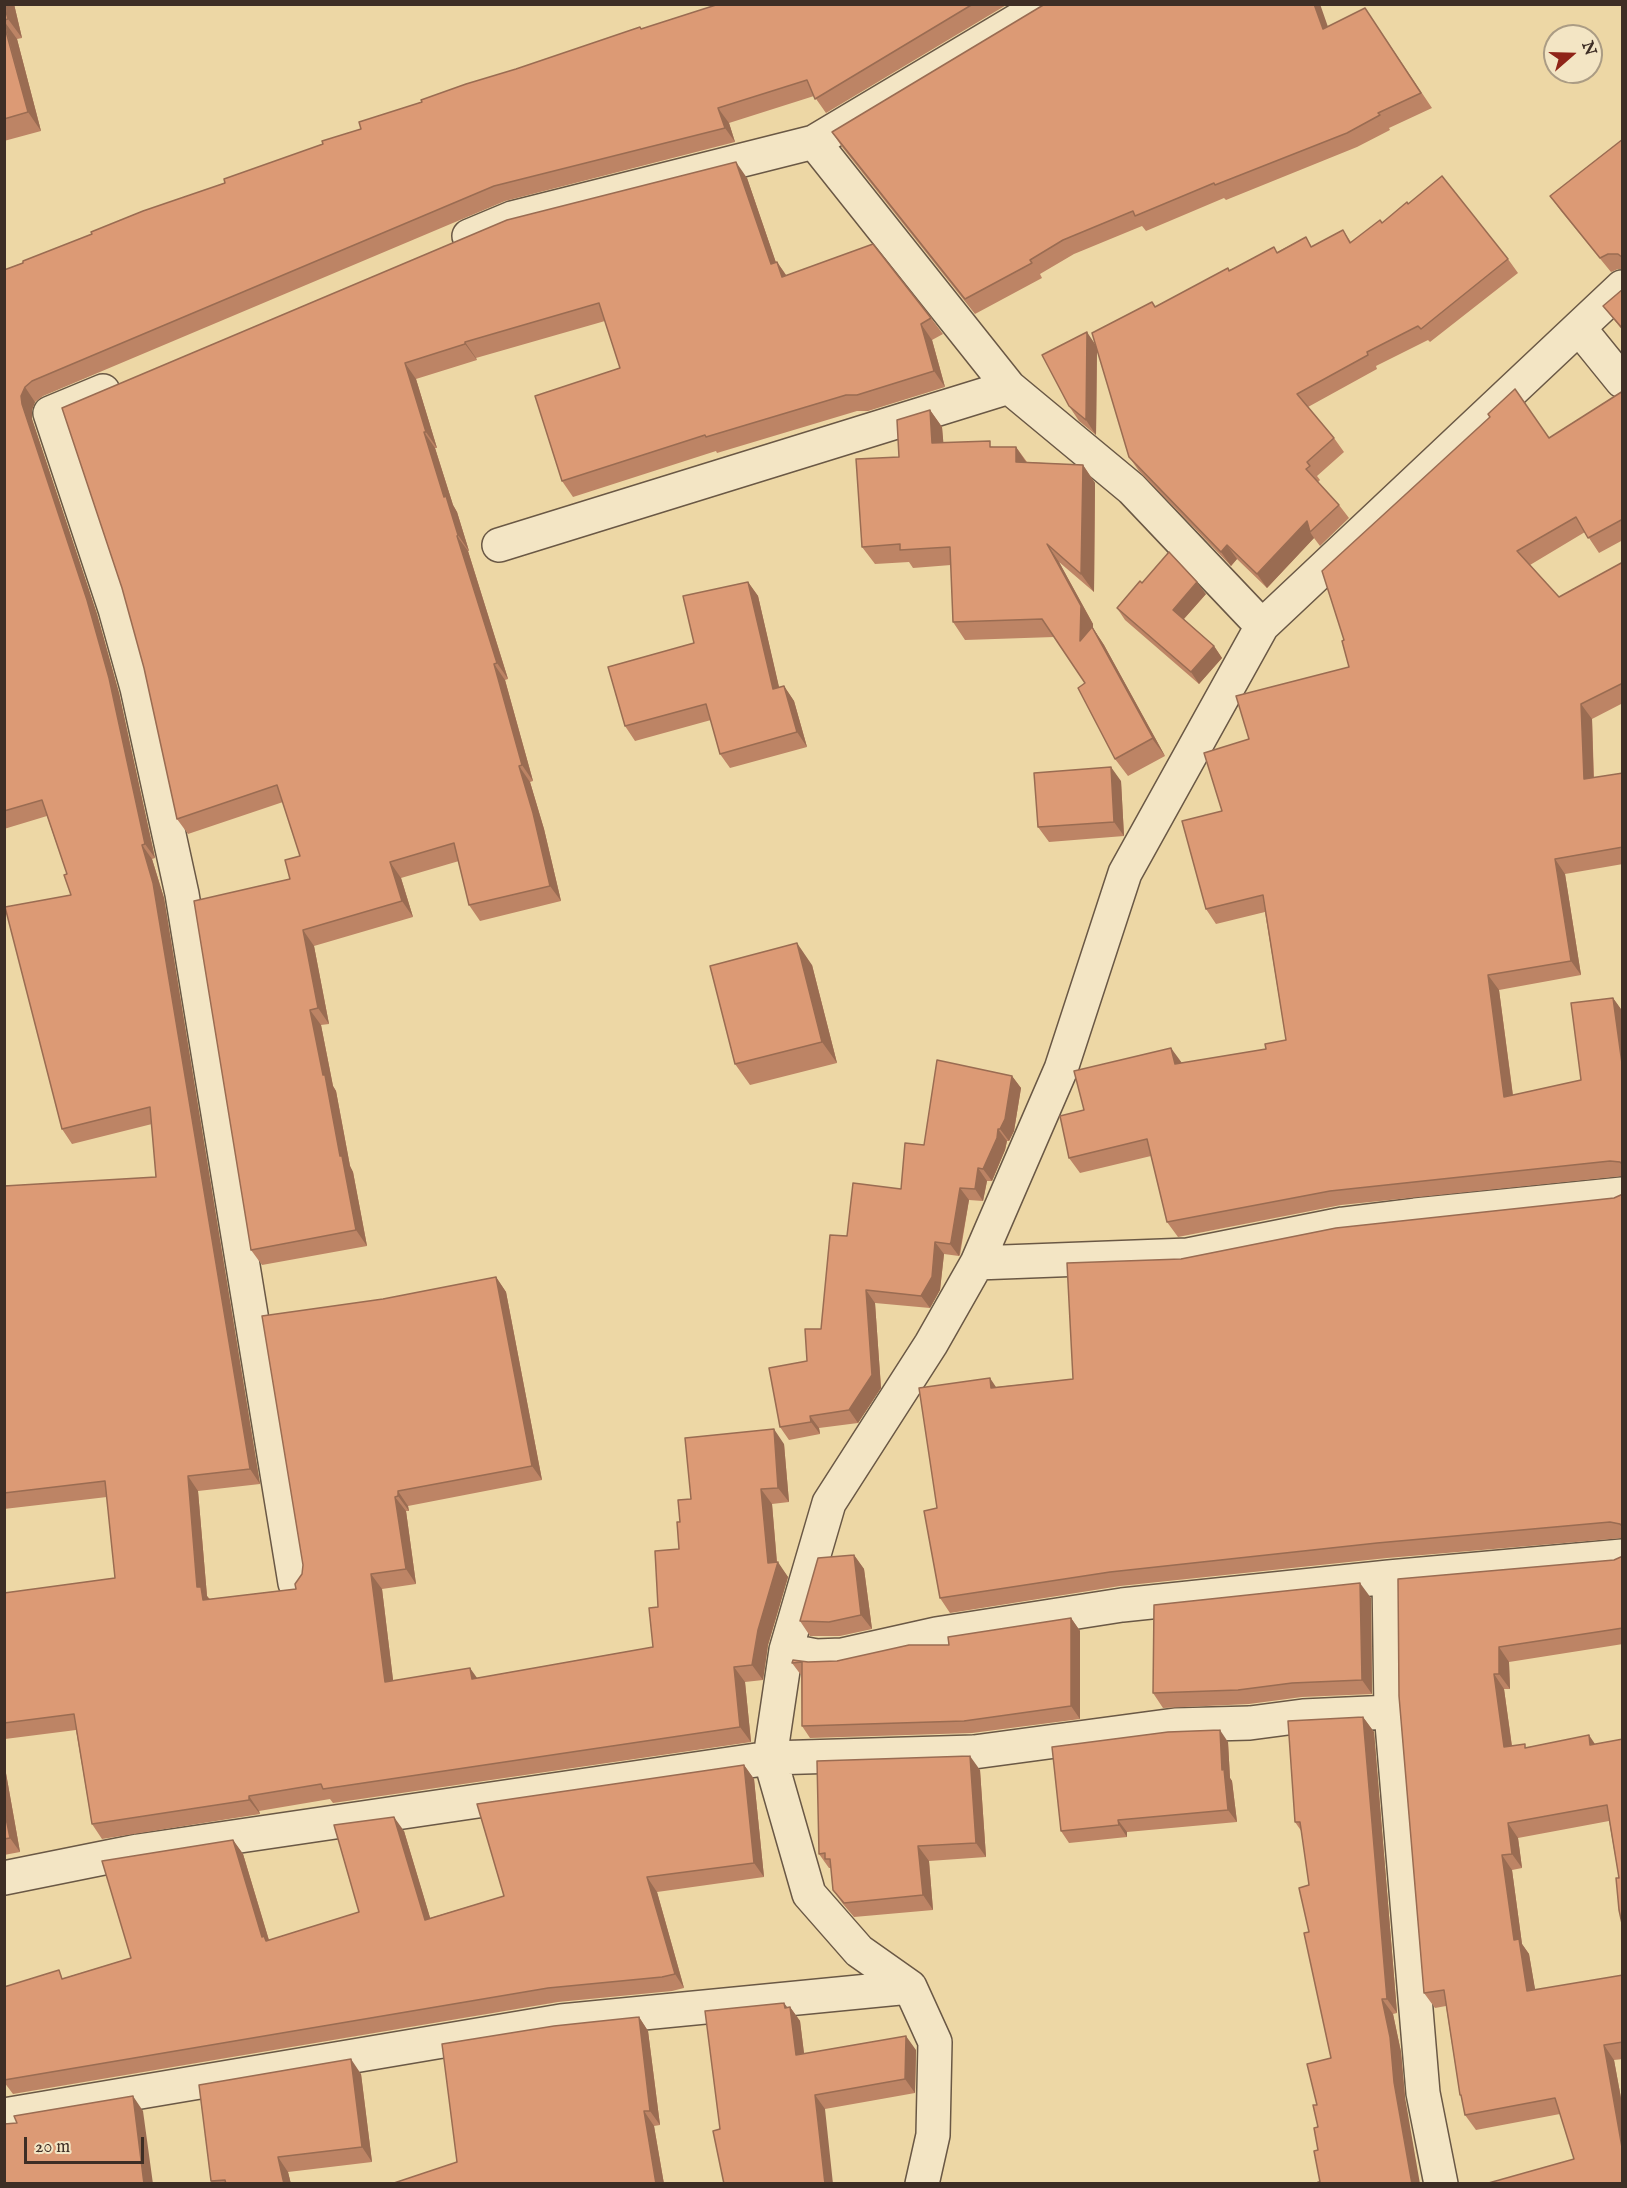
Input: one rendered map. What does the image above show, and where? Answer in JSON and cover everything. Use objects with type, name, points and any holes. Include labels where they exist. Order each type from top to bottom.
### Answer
[{"type":"street","points":[[446,246],[512,218],[814,142],[1046,4]]},
{"type":"street","points":[[814,142],[1009,387],[1132,489],[1262,626]]},
{"type":"street","points":[[922,2184],[933,2135],[935,2042],[910,1986],[859,1951],[809,1894],[770,1758],[786,1650],[829,1503],[931,1344],[977,1263],[1061,1069],[1125,873],[1262,626],[1623,287]]},
{"type":"street","points":[[1579,328],[1623,381]]},
{"type":"street","points":[[127,381],[50,413],[121,631],[137,688],[182,894],[295,1583]]},
{"type":"street","points":[[499,545],[1009,387]]},
{"type":"street","points":[[977,1263],[1188,1255],[1343,1224],[1623,1194]]},
{"type":"street","points":[[786,1650],[816,1656],[842,1655],[936,1634],[1122,1605],[1389,1577],[1623,1556]]},
{"type":"street","points":[[1389,1577],[1391,1713],[1423,2093],[1441,2184]]},
{"type":"street","points":[[4,1878],[138,1851],[770,1758],[974,1752],[1175,1725],[1250,1723],[1303,1716],[1391,1713]]},
{"type":"street","points":[[4,2115],[561,2021],[910,1986]]},
{"type":"building","points":[[4,4],[8,19],[4,20]]},
{"type":"building","points":[[719,4],[973,4],[815,99],[807,80],[718,108],[725,128],[494,186],[32,381],[25,387],[21,396],[87,600],[109,678],[145,844],[142,845],[153,883],[250,1469],[188,1476],[197,1587],[201,1587],[203,1600],[296,1589],[295,1584],[302,1574],[303,1565],[262,1316],[383,1299],[496,1277],[532,1466],[398,1491],[398,1496],[395,1497],[406,1569],[371,1574],[385,1682],[470,1668],[472,1679],[653,1647],[649,1608],[658,1607],[655,1551],[679,1549],[678,1500],[691,1499],[685,1438],[774,1429],[778,1488],[761,1489],[768,1563],[778,1562],[758,1630],[752,1665],[734,1667],[740,1727],[323,1789],[321,1784],[249,1796],[249,1800],[92,1824],[74,1714],[4,1723],[4,1593],[115,1578],[105,1481],[4,1493],[4,1186],[156,1177],[150,1107],[62,1129],[5,907],[71,895],[64,875],[67,874],[42,800],[4,811],[4,270],[143,211],[225,183],[224,179],[323,144],[322,141],[361,129],[359,122],[422,102],[421,100],[466,84],[640,27],[641,29]]},
{"type":"building","points":[[1045,4],[1314,4],[1323,29],[1365,8],[1421,93],[1378,113],[1380,115],[1347,133],[1215,185],[1214,183],[1135,216],[1133,211],[1063,240],[1030,260],[1032,263],[965,299],[832,132]]},
{"type":"building","points":[[4,24],[28,112],[4,119]]},
{"type":"building","points":[[1623,139],[1623,258],[1618,254],[1608,254],[1600,258],[1550,196]]},
{"type":"building","points":[[736,162],[771,264],[777,262],[782,277],[873,244],[931,318],[921,324],[934,371],[857,395],[846,395],[706,437],[705,435],[562,481],[535,396],[620,368],[599,303],[465,342],[465,344],[405,363],[426,432],[424,432],[497,663],[494,664],[522,765],[519,766],[550,886],[469,905],[454,843],[390,862],[402,901],[303,930],[318,1008],[310,1010],[356,1230],[251,1250],[194,901],[290,879],[285,860],[300,856],[277,785],[177,819],[144,668],[122,588],[62,408],[507,220]]},
{"type":"building","points":[[1442,176],[1508,259],[1421,329],[1418,326],[1367,352],[1368,355],[1297,394],[1334,438],[1307,462],[1310,466],[1306,469],[1339,505],[1310,532],[1307,521],[1257,574],[1227,545],[1221,552],[1129,457],[1092,333],[1152,302],[1155,307],[1228,268],[1229,271],[1274,247],[1277,253],[1306,237],[1311,247],[1343,230],[1350,243],[1380,220],[1382,223]]},
{"type":"building","points":[[1623,289],[1623,329],[1603,306]]},
{"type":"building","points":[[1087,332],[1086,420],[1069,406],[1042,355]]},
{"type":"building","points":[[1515,389],[1549,438],[1623,391],[1623,519],[1588,538],[1576,517],[1517,551],[1559,597],[1623,562],[1623,683],[1581,704],[1584,779],[1623,773],[1623,847],[1555,859],[1571,961],[1488,975],[1504,1097],[1581,1080],[1571,1003],[1613,998],[1623,1071],[1623,1165],[1620,1162],[1610,1161],[1330,1191],[1167,1222],[1147,1139],[1069,1158],[1060,1116],[1084,1110],[1074,1071],[1171,1048],[1175,1064],[1266,1049],[1265,1044],[1286,1040],[1263,895],[1206,909],[1182,821],[1222,811],[1204,753],[1249,739],[1236,696],[1349,667],[1342,641],[1344,640],[1322,571],[1490,417],[1488,414]]},
{"type":"building","points":[[930,410],[932,443],[990,441],[990,447],[1016,447],[1016,462],[1083,465],[1081,574],[1047,544],[1081,606],[1080,641],[1092,627],[1153,738],[1115,759],[1078,688],[1085,683],[1042,619],[953,622],[950,547],[900,550],[900,544],[862,547],[856,459],[899,457],[897,420]]},
{"type":"building","points":[[1169,552],[1197,582],[1173,610],[1214,646],[1191,672],[1117,608]]},
{"type":"building","points":[[748,582],[773,689],[784,686],[797,732],[720,754],[706,704],[625,726],[608,667],[694,643],[683,596]]},
{"type":"building","points":[[1111,767],[1114,822],[1038,827],[1034,773]]},
{"type":"building","points":[[797,943],[822,1042],[735,1064],[710,966]]},
{"type":"building","points":[[937,1060],[1012,1076],[1005,1119],[998,1129],[997,1138],[983,1169],[978,1168],[975,1189],[960,1188],[951,1242],[950,1244],[935,1242],[932,1277],[921,1296],[866,1290],[872,1375],[849,1410],[810,1416],[811,1422],[780,1427],[769,1368],[807,1361],[805,1329],[821,1329],[830,1235],[847,1236],[853,1183],[901,1189],[905,1143],[924,1145]]},
{"type":"building","points":[[1623,1194],[1623,1527],[1610,1522],[1377,1543],[1110,1572],[940,1598],[924,1511],[937,1508],[919,1388],[990,1378],[991,1388],[1073,1379],[1067,1263],[1181,1259],[1336,1228],[1614,1198]]},
{"type":"building","points":[[854,1555],[861,1615],[829,1622],[800,1621],[818,1558]]},
{"type":"building","points":[[1623,1556],[1623,1628],[1499,1647],[1499,1674],[1494,1674],[1504,1747],[1525,1744],[1525,1748],[1589,1735],[1590,1745],[1623,1739],[1623,1928],[1616,1878],[1619,1878],[1607,1805],[1508,1823],[1512,1854],[1502,1855],[1514,1940],[1519,1939],[1527,1991],[1623,1975],[1623,2042],[1604,2045],[1623,2153],[1623,2184],[1485,2184],[1574,2159],[1555,2098],[1465,2115],[1444,1990],[1424,1993],[1399,1696],[1398,1579],[1614,1560]]},
{"type":"building","points":[[1360,1583],[1362,1680],[1292,1683],[1238,1690],[1153,1693],[1154,1605]]},
{"type":"building","points":[[1071,1618],[1071,1706],[964,1721],[802,1726],[802,1662],[792,1663],[793,1660],[837,1661],[909,1645],[949,1645],[948,1637]]},
{"type":"building","points":[[1363,1717],[1387,1999],[1382,1999],[1390,2037],[1394,2082],[1412,2184],[1318,2184],[1320,2182],[1314,2151],[1318,2150],[1314,2128],[1318,2127],[1313,2105],[1317,2105],[1307,2064],[1331,2058],[1304,1933],[1309,1932],[1299,1888],[1309,1885],[1300,1822],[1295,1822],[1288,1721]]},
{"type":"building","points":[[1220,1730],[1222,1770],[1224,1769],[1228,1810],[1118,1820],[1119,1825],[1061,1831],[1052,1747],[1168,1732]]},
{"type":"building","points":[[970,1756],[976,1843],[918,1846],[923,1895],[844,1903],[833,1890],[830,1859],[825,1859],[825,1853],[819,1854],[817,1761]]},
{"type":"building","points":[[744,1765],[754,1863],[647,1877],[675,1974],[548,1988],[4,2080],[4,1987],[59,1970],[62,1979],[131,1958],[102,1861],[233,1840],[262,1937],[264,1936],[266,1941],[359,1912],[334,1825],[394,1817],[425,1920],[504,1896],[477,1804]]},
{"type":"building","points":[[4,1808],[10,1838],[4,1839]]},
{"type":"building","points":[[784,2003],[785,2008],[790,2007],[796,2055],[906,2036],[905,2079],[815,2095],[825,2184],[724,2184],[713,2131],[720,2129],[705,2011]]},
{"type":"building","points":[[639,2017],[650,2111],[644,2111],[656,2184],[391,2184],[457,2162],[442,2044],[554,2026]]},
{"type":"building","points":[[351,2059],[362,2147],[278,2157],[284,2184],[226,2184],[225,2180],[211,2181],[199,2085]]},
{"type":"building","points":[[133,2096],[144,2184],[4,2184],[4,2124],[17,2123],[14,2116]]}]
